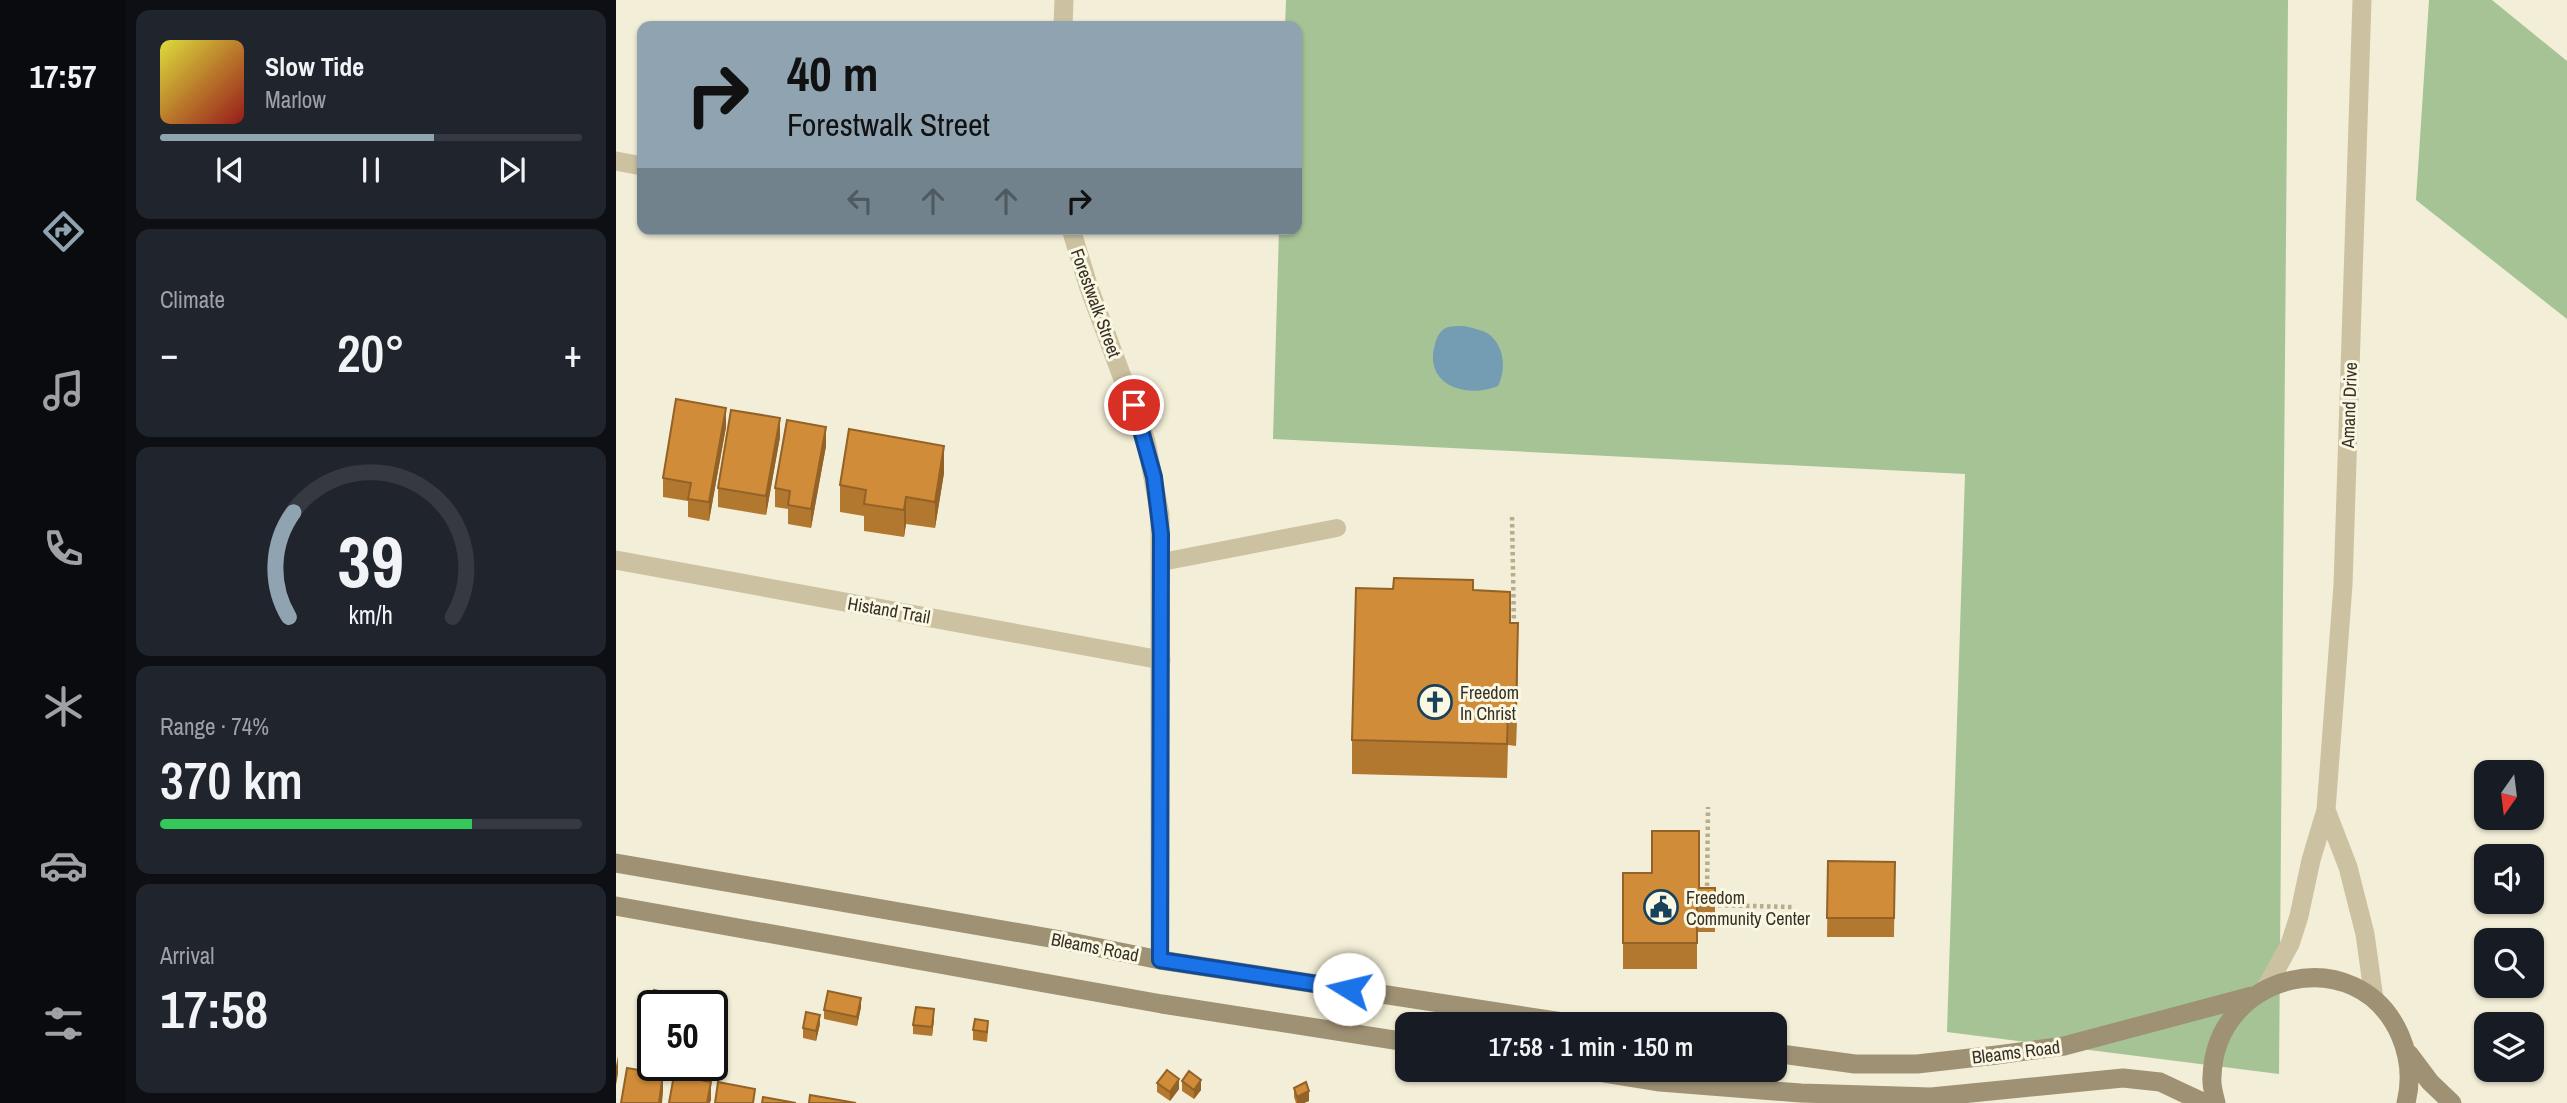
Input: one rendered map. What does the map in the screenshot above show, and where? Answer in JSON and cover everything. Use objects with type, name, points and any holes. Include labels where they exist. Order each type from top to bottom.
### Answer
[{"type":"main road","name":"Bleams Road","points":[[616,863],[1061,940],[1160,960],[1498,1012]]},
{"type":"main road","points":[[616,906],[1162,1004],[1395,1040]]},
{"type":"main road","name":"Bleams Road","points":[[1787,1056],[1855,1064],[1917,1064],[2064,1046],[2259,992],[2293,979],[2322,978],[2349,985],[2374,999]]},
{"type":"main road","points":[[2216,1103],[2211,1078],[2216,1047],[2230,1019],[2259,992]]},
{"type":"main road","points":[[2374,999],[2395,1023],[2408,1053],[2430,1082],[2452,1103]]},
{"type":"main road","points":[[2406,1103],[2411,1085],[2408,1053]]},
{"type":"main road","name":"Bleams Road","points":[[1660,1082],[1801,1093],[1931,1097],[2123,1078],[2160,1082],[2205,1103]]},
{"type":"street","points":[[1063,21],[1064,0]]},
{"type":"street","name":"Amand Drive","points":[[2259,992],[2290,944],[2300,916],[2311,860],[2326,810],[2343,585],[2362,0]]},
{"type":"street","points":[[616,161],[637,165]]},
{"type":"street","name":"Forestwalk Street","points":[[1073,235],[1089,288],[1146,441],[1160,515],[1160,960]]},
{"type":"street","name":"Histand Trail","points":[[616,560],[1161,660]]},
{"type":"street","name":"Amand Drive","points":[[2326,810],[2348,867],[2365,934],[2374,999]]},
{"type":"lane","points":[[1162,562],[1337,528]]},
{"type":"path","points":[[1512,517],[1514,635]]},
{"type":"path","points":[[1707,807],[1707,905],[1793,907]]},
{"type":"green space","points":[[1286,0],[2288,0],[2279,1074],[1947,1032],[1965,474],[1273,439],[1279,235],[1302,235],[1302,21],[1285,21]]},
{"type":"green space","points":[[2429,0],[2492,0],[2567,61],[2567,319],[2416,200]]},
{"type":"water","points":[[1464,326],[1487,333],[1499,346],[1503,366],[1498,386],[1486,390],[1461,389],[1441,379],[1435,370],[1433,358],[1439,334],[1448,327]]},
{"type":"building","points":[[676,399],[726,408],[709,502],[688,499],[691,483],[663,478]]},
{"type":"building","points":[[731,410],[780,418],[766,496],[718,488]]},
{"type":"building","points":[[787,420],[826,427],[811,509],[788,505],[790,491],[775,488]]},
{"type":"building","points":[[849,429],[944,446],[935,502],[906,497],[904,510],[864,504],[866,490],[840,485]]},
{"type":"building","name":"Freedom In Christ","points":[[1394,578],[1473,580],[1473,590],[1510,592],[1510,623],[1518,623],[1516,712],[1508,711],[1507,744],[1352,740],[1356,588],[1393,589]]},
{"type":"building","name":"Freedom Community Center","points":[[1652,831],[1699,831],[1699,888],[1715,888],[1715,905],[1697,906],[1697,943],[1623,943],[1623,873],[1652,873]]},
{"type":"building","points":[[1828,861],[1895,862],[1894,918],[1827,918]]},
{"type":"building","points":[[828,991],[861,998],[857,1017],[824,1010]]},
{"type":"building","points":[[916,1007],[934,1009],[932,1027],[913,1025]]},
{"type":"building","points":[[806,1012],[820,1015],[816,1031],[803,1028]]},
{"type":"building","points":[[975,1019],[988,1021],[987,1032],[973,1030]]},
{"type":"building","points":[[627,1068],[637,1070],[637,1081],[662,1081],[659,1103],[621,1103]]},
{"type":"building","points":[[1167,1070],[1179,1079],[1170,1092],[1157,1083]]},
{"type":"building","points":[[1189,1071],[1201,1080],[1194,1090],[1182,1081]]},
{"type":"building","points":[[673,1081],[711,1082],[707,1103],[669,1103]]},
{"type":"building","points":[[718,1082],[755,1089],[753,1103],[715,1103]]},
{"type":"building","points":[[1306,1082],[1309,1091],[1297,1097],[1294,1088]]},
{"type":"building","points":[[810,1095],[856,1103],[809,1103]]},
{"type":"building","points":[[763,1097],[796,1103],[762,1103]]},
{"type":"place","name":"Freedom In Christ","points":[[1435,702]]},
{"type":"place","name":"Freedom Community Center","points":[[1661,907]]},
{"type":"route","points":[[1134,405],[1154,477],[1161,534],[1160,960],[1349,989]]}]
